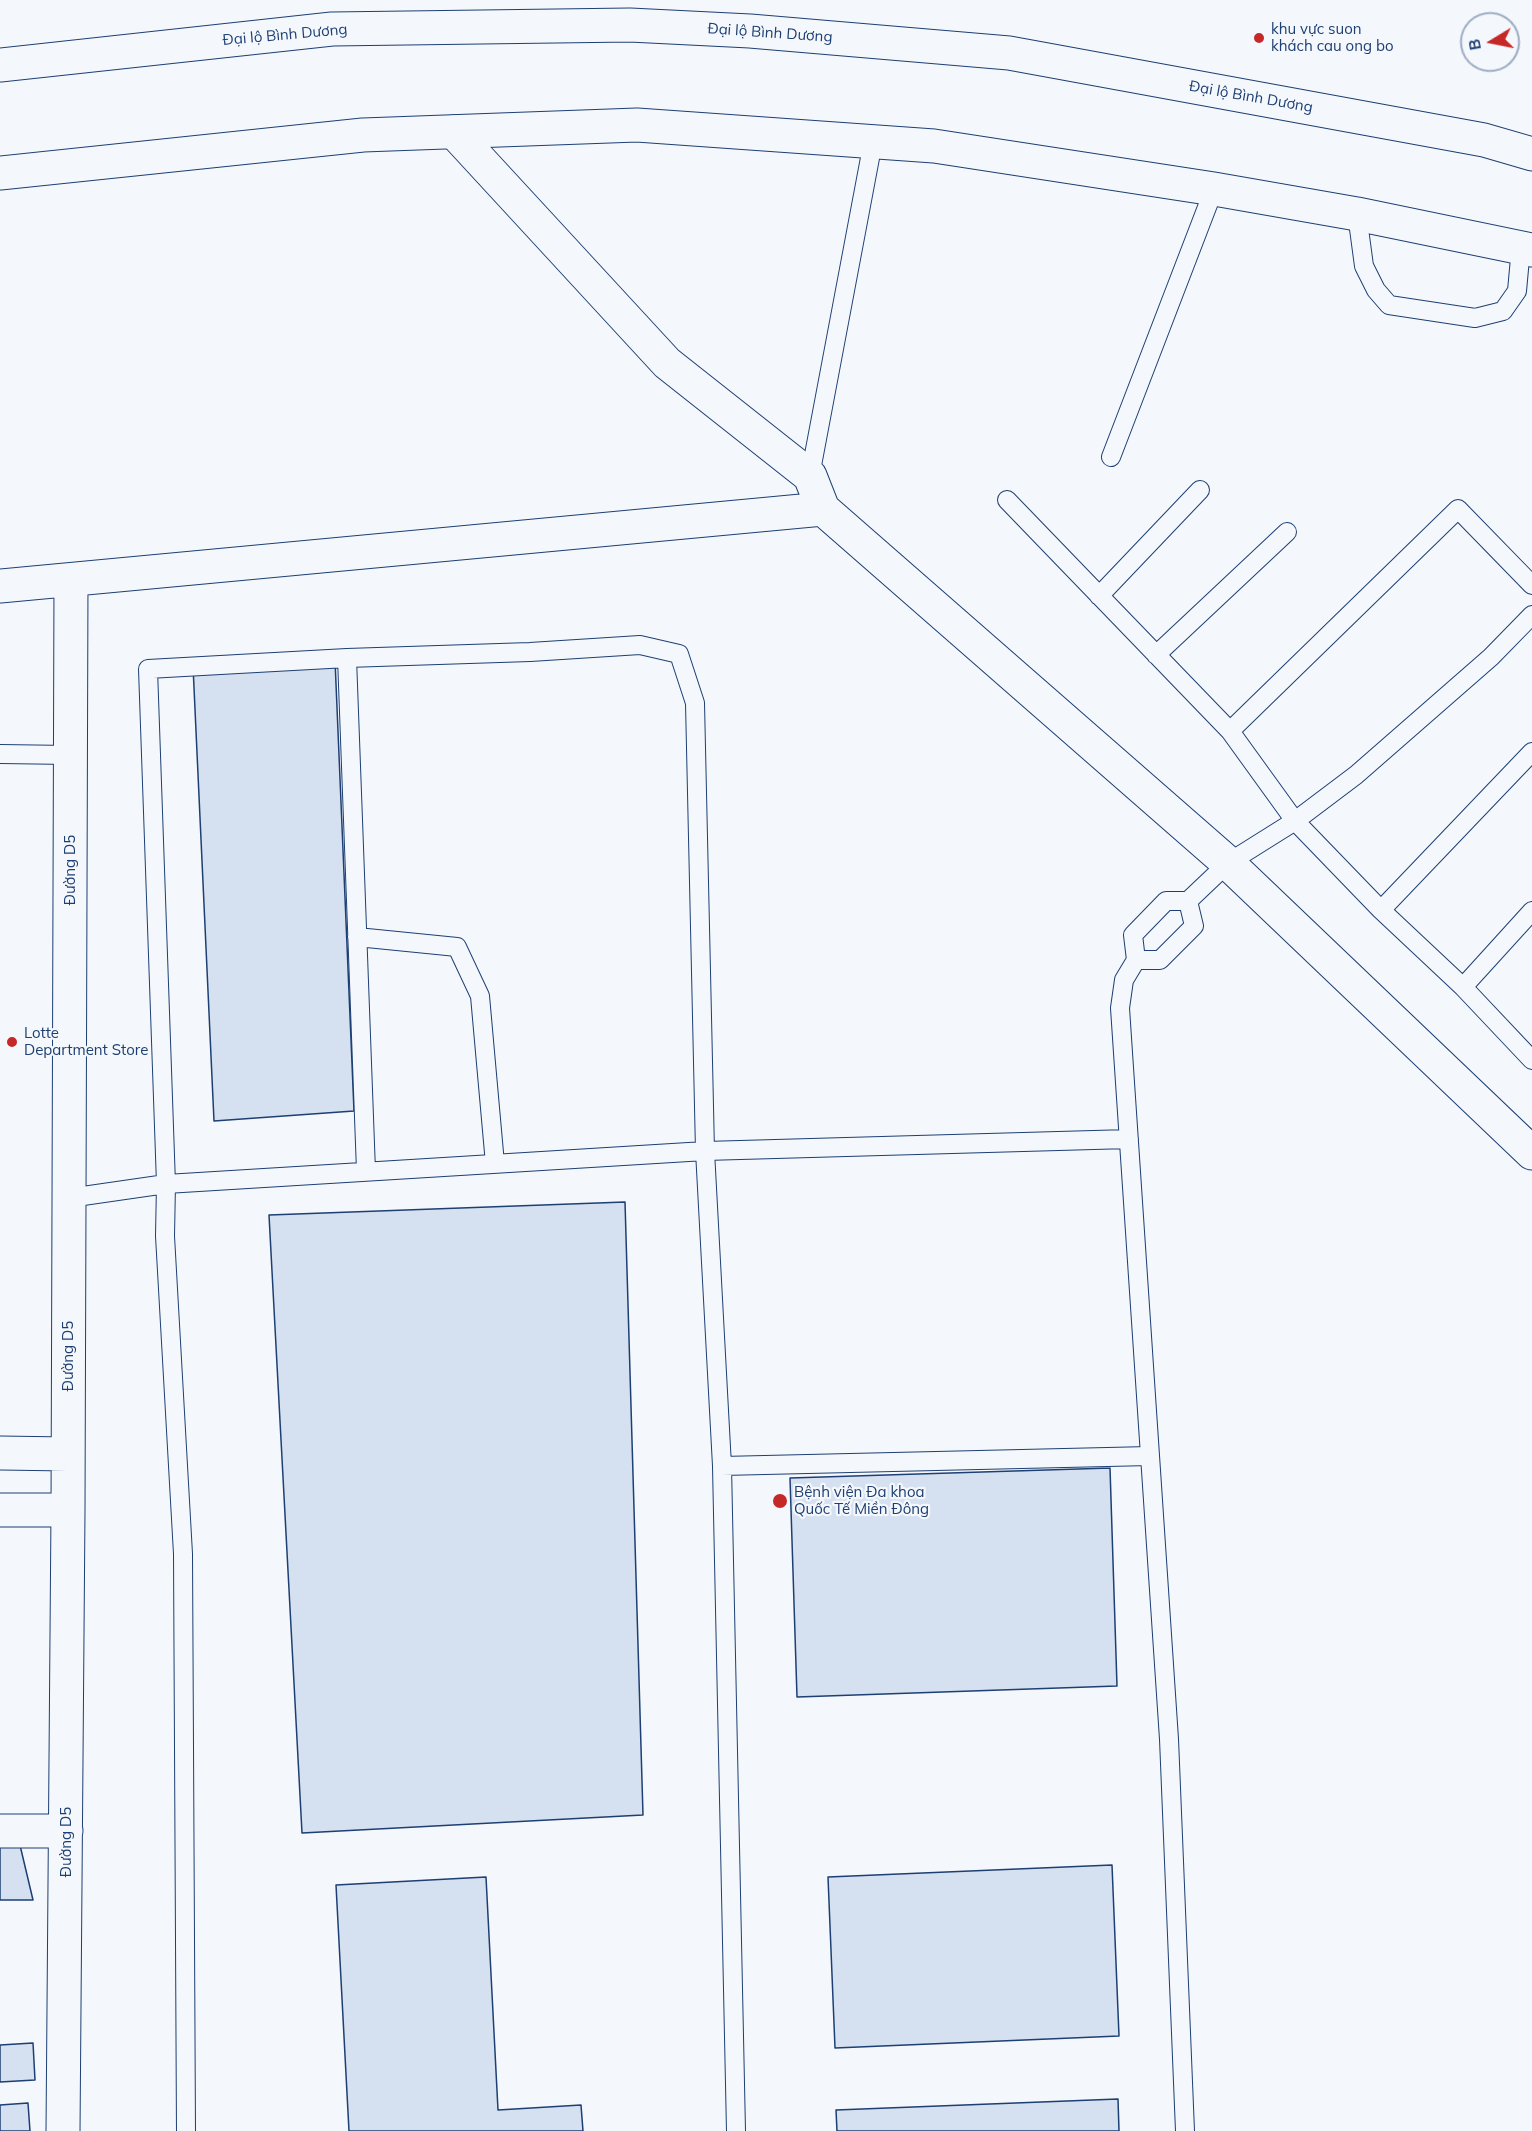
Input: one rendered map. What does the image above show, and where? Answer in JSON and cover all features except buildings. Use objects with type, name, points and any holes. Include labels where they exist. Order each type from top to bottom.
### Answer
[{"type":"main road","name":"Đại lộ Bình Dương","points":[[0,65],[332,29],[630,24],[750,31],[1009,53],[1472,138],[1532,154]]},
{"type":"main road","points":[[0,173],[363,135],[637,125],[934,146],[1214,189],[1357,214],[1526,248]]},
{"type":"main road","points":[[454,132],[667,363],[810,476],[823,509],[1228,863],[1532,1153]]},
{"type":"main road","points":[[0,586],[823,509]]},
{"type":"main road","name":"Đường D5","points":[[63,2131],[71,580]]},
{"type":"main road","points":[[0,1453],[68,1454]]},
{"type":"main road","points":[[0,1510],[68,1510]]},
{"type":"main road","points":[[0,1832],[66,1831]]},
{"type":"lane","points":[[810,476],[873,142]]},
{"type":"lane","points":[[1111,457],[1214,189]]},
{"type":"lane","points":[[1357,214],[1364,266],[1376,290],[1389,305],[1475,318],[1503,311],[1517,291],[1526,248]]},
{"type":"lane","points":[[1099,596],[1200,490]]},
{"type":"lane","points":[[1007,500],[1230,731],[1295,821],[1381,910],[1463,987],[1531,1056]]},
{"type":"lane","points":[[1230,731],[1458,509],[1532,585]]},
{"type":"lane","points":[[1156,655],[1287,532]]},
{"type":"lane","points":[[1185,2131],[1169,1739],[1120,1008],[1124,980],[1136,960],[1133,935],[1166,901],[1188,901],[1228,863],[1295,821],[1356,775],[1491,657],[1532,615]]},
{"type":"lane","points":[[186,2131],[183,1554],[165,1236],[166,1184],[148,669],[639,645],[679,654],[695,703],[705,1151],[722,1466],[736,2131]]},
{"type":"lane","points":[[347,658],[366,1171]]},
{"type":"lane","points":[[1381,910],[1532,752]]},
{"type":"lane","points":[[0,754],[70,755]]},
{"type":"lane","points":[[1136,960],[1160,960],[1194,926],[1188,901]]},
{"type":"lane","points":[[1463,987],[1532,911]]},
{"type":"lane","points":[[357,937],[457,947],[480,996],[495,1164]]},
{"type":"lane","points":[[69,1198],[166,1184],[705,1151],[1129,1139]]},
{"type":"lane","points":[[722,1466],[1150,1456]]},
{"type":"place","name":"khu vực suon khách cau ong bo","points":[[1259,38]]},
{"type":"place","name":"Lotte Department Store","points":[[12,1042]]},
{"type":"place","name":"Bệnh viện Đa khoa Quốc Tế Miền Đông","points":[[780,1501]]}]
